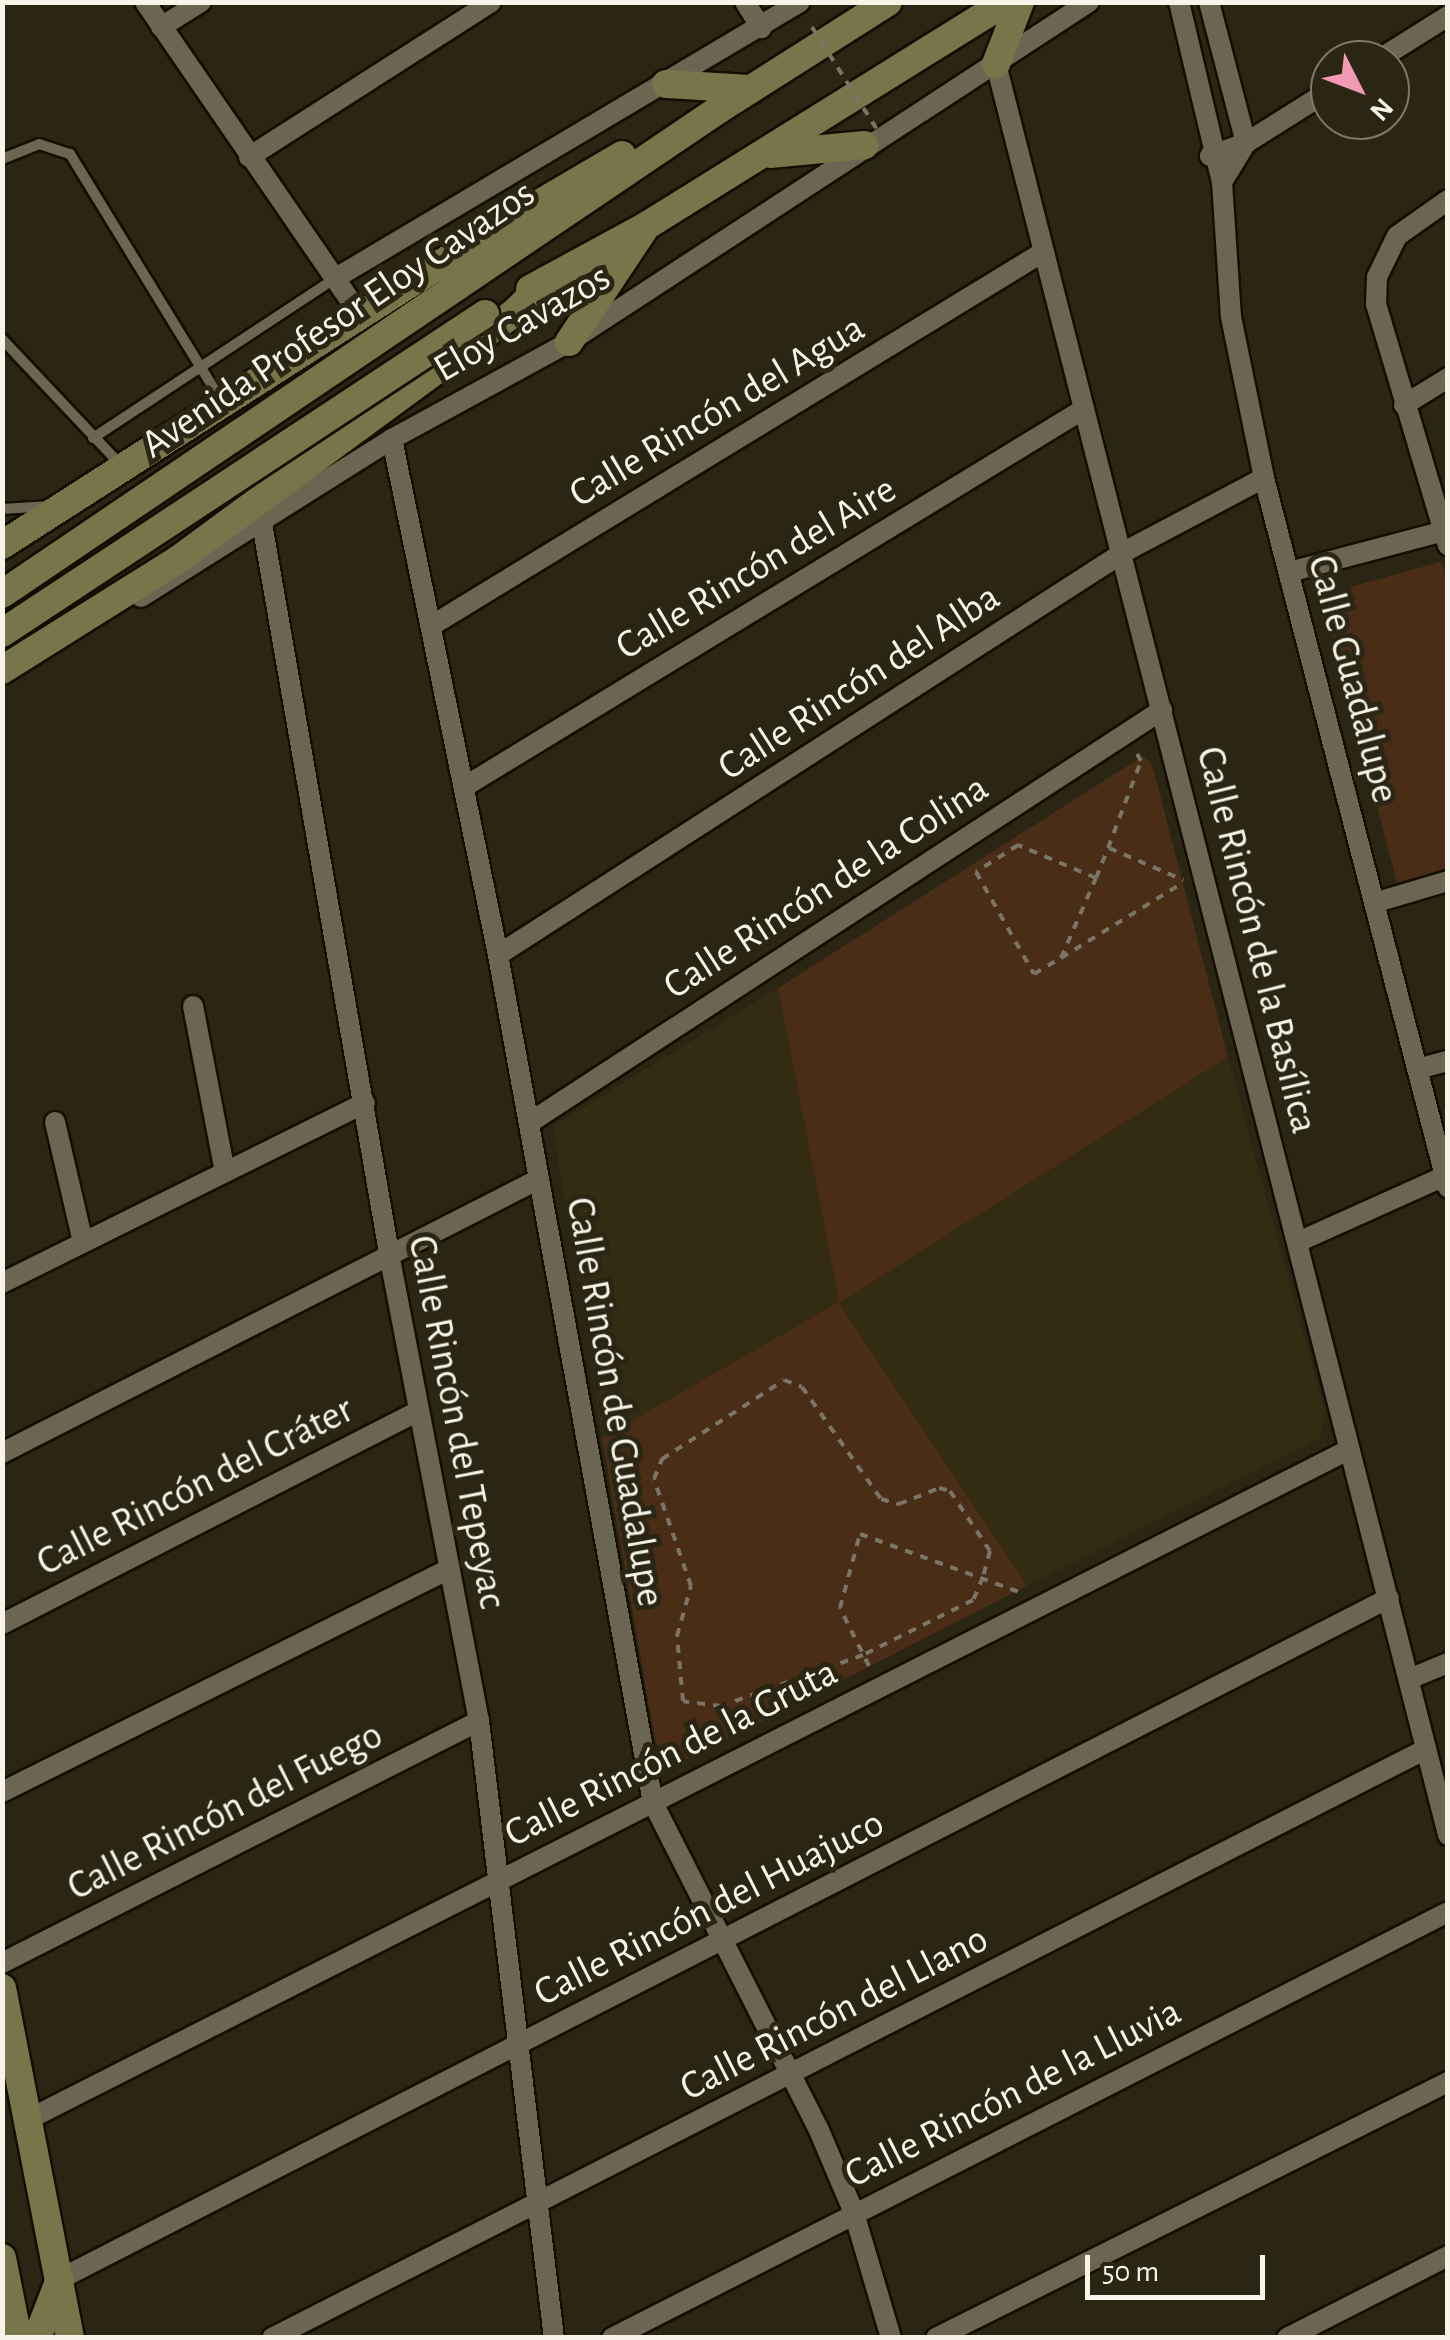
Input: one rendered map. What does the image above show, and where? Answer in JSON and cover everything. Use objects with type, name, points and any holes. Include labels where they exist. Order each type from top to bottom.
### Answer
[{"type":"main road","name":"Avenida Profesor Eloy Cavazos","points":[[2,594],[718,110],[888,2]]},
{"type":"main road","name":"Avenida Profesor Eloy Cavazos","points":[[2,633],[485,314],[646,226],[1006,2]]},
{"type":"main road","points":[[996,64],[1020,2]]},
{"type":"main road","points":[[666,84],[750,90]]},
{"type":"main road","name":"Avenida Profesor Eloy Cavazos","points":[[4,545],[606,163],[718,110]]},
{"type":"main road","points":[[763,155],[872,138]]},
{"type":"main road","points":[[569,342],[646,226]]},
{"type":"main road","name":"Avenida Profesor Eloy Cavazos","points":[[2,670],[195,547],[512,314],[546,280]]},
{"type":"main road","points":[[2,624],[19,635],[68,629]]},
{"type":"main road","points":[[2,1988],[70,2338]]},
{"type":"main road","points":[[2,2258],[18,2338]]},
{"type":"main road","points":[[38,2338],[60,2279]]},
{"type":"street","points":[[145,2],[361,316]]},
{"type":"street","points":[[161,27],[201,2]]},
{"type":"street","points":[[249,157],[491,2]]},
{"type":"street","points":[[746,2],[761,28]]},
{"type":"street","points":[[334,279],[800,2]]},
{"type":"street","name":"Eloy Cavazos","points":[[68,629],[119,610],[392,438],[569,342],[872,138],[996,64],[1089,2]]},
{"type":"street","name":"Calle Guadalupe","points":[[1179,2],[1210,156],[1222,182],[1231,317],[1264,478],[1421,1068],[1446,1182]]},
{"type":"street","points":[[1209,2],[1246,144],[1222,182]]},
{"type":"street","points":[[1410,40],[1448,16]]},
{"type":"street","name":"Calle Rincón de la Basílica","points":[[996,64],[1040,254],[1124,552],[1448,1834]]},
{"type":"street","points":[[1210,156],[1246,144],[1310,103]]},
{"type":"street","points":[[1289,572],[1444,539],[1376,304],[1377,277],[1396,236],[1448,200]]},
{"type":"street","name":"Calle Rincón del Agua","points":[[431,626],[1040,254]]},
{"type":"street","points":[[1404,405],[1448,378]]},
{"type":"street","name":"Calle Rincón del Aire","points":[[464,787],[1084,409]]},
{"type":"street","name":"Calle Rincón de Guadalupe","points":[[392,438],[498,956],[653,1803],[791,2074],[854,2213],[891,2338]]},
{"type":"street","name":"Calle Rincón del Alba","points":[[498,956],[1124,552],[1264,478]]},
{"type":"street","name":"Calle Rincón del Tepeyac","points":[[262,523],[390,1259],[478,1721],[541,2202],[554,2338]]},
{"type":"street","name":"Calle Rincón de la Colina","points":[[529,1123],[1162,710]]},
{"type":"street","points":[[1377,902],[1448,882]]},
{"type":"street","points":[[193,1006],[225,1172]]},
{"type":"street","points":[[1421,1068],[1448,1061]]},
{"type":"street","points":[[2,1283],[365,1102]]},
{"type":"street","points":[[55,1122],[83,1242]]},
{"type":"street","points":[[2,1453],[390,1259],[539,1179]]},
{"type":"street","points":[[1298,1242],[1446,1182]]},
{"type":"street","name":"Calle Rincón del Cráter","points":[[2,1624],[420,1411]]},
{"type":"street","name":"Calle Rincón de la Gruta","points":[[27,2120],[1348,1450]]},
{"type":"street","points":[[2,1792],[448,1570]]},
{"type":"street","name":"Calle Rincón del Huajuco","points":[[60,2279],[1389,1598]]},
{"type":"street","points":[[1410,1678],[1448,1662]]},
{"type":"street","name":"Calle Rincón del Fuego","points":[[2,1963],[478,1721]]},
{"type":"street","name":"Calle Rincón del Llano","points":[[272,2338],[1426,1750]]},
{"type":"street","name":"Calle Rincón de la Lluvia","points":[[612,2338],[1448,1912]]},
{"type":"street","points":[[936,2338],[1448,2082]]},
{"type":"street","points":[[1287,2338],[1448,2256]]},
{"type":"lane","points":[[2,159],[39,144],[70,154],[224,406]]},
{"type":"lane","points":[[92,438],[334,279]]},
{"type":"lane","points":[[2,339],[92,438],[125,468]]},
{"type":"lane","points":[[2,509],[65,504]]},
{"type":"path","points":[[812,27],[872,138]]},
{"type":"path","points":[[1061,958],[1141,762],[1127,733]]},
{"type":"path","points":[[1096,878],[1018,845],[976,872],[1034,974],[1186,881],[1108,848]]},
{"type":"path","points":[[784,1380],[802,1387],[881,1499],[899,1504],[939,1488],[950,1491],[990,1551],[973,1600],[863,1655],[722,1706],[684,1700],[677,1636],[691,1586],[654,1479],[662,1459],[784,1380]]},
{"type":"path","points":[[880,1688],[840,1608],[860,1534],[984,1576],[1026,1595],[1033,1610]]},
{"type":"shaded area","points":[[1440,562],[1448,575],[1447,868],[1397,883],[1322,595]]},
{"type":"shaded area","points":[[1143,756],[1152,764],[1228,1057],[839,1303],[1027,1586],[688,1759],[656,1744],[602,1438],[839,1302],[778,988]]},
{"type":"shaded area","points":[[778,988],[839,1302],[1228,1057],[1326,1417],[1320,1438],[1027,1586],[839,1303],[602,1438],[553,1126]]}]
